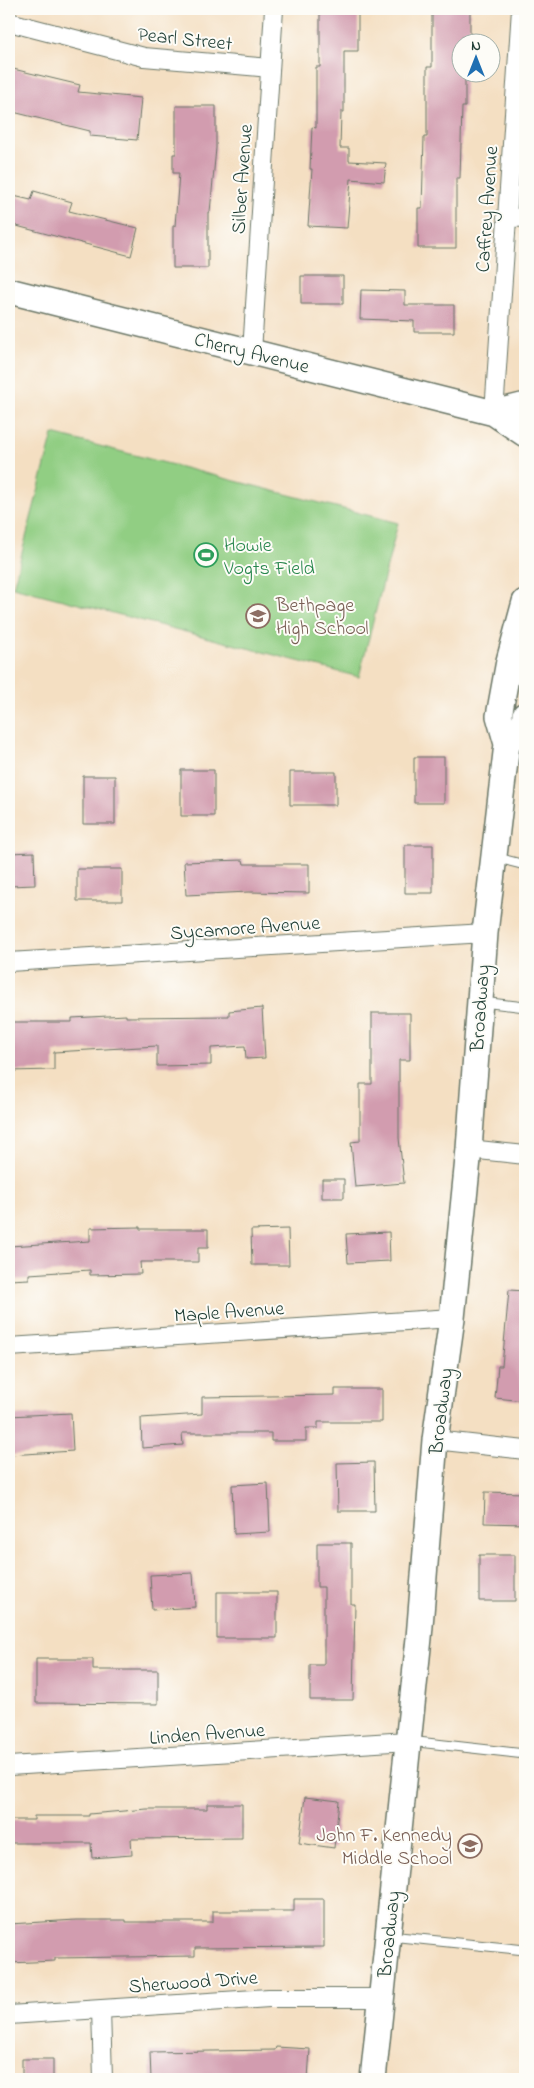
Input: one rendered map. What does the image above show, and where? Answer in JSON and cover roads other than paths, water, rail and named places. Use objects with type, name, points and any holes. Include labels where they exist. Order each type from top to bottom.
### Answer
[{"type":"main road","name":"Cherry Avenue","points":[[9,291],[494,413],[524,437]]},
{"type":"main road","name":"Cherry Avenue","points":[[494,413],[522,406],[525,407]]},
{"type":"main road","name":"Broadway","points":[[373,2079],[419,1638],[435,1440],[452,1318],[469,1149],[485,933],[494,857],[512,745],[499,716],[509,661],[525,602]]},
{"type":"main road","points":[[512,745],[524,723],[525,715]]},
{"type":"street","name":"Silber Avenue","points":[[252,352],[274,9]]},
{"type":"street","name":"Caffrey Avenue","points":[[494,413],[521,9]]},
{"type":"street","name":"Pearl Street","points":[[9,22],[144,57],[270,68]]},
{"type":"street","points":[[506,217],[525,218]]},
{"type":"street","name":"Sycamore Avenue","points":[[9,962],[485,933]]},
{"type":"street","points":[[469,1149],[525,1155]]},
{"type":"street","name":"Maple Avenue","points":[[9,1347],[452,1318]]},
{"type":"street","points":[[435,1440],[525,1450]]},
{"type":"street","name":"Linden Avenue","points":[[9,1766],[408,1741]]},
{"type":"street","name":"Sherwood Drive","points":[[9,2015],[269,1998],[381,1998]]},
{"type":"street","points":[[101,2009],[103,2079]]},
{"type":"lane","points":[[494,857],[525,865]]},
{"type":"lane","points":[[480,1002],[525,1007]]},
{"type":"lane","points":[[408,1741],[525,1754]]},
{"type":"lane","points":[[388,1936],[525,1950]]},
{"type":"place","name":"Howie Vogts Field","points":[[206,555]]},
{"type":"place","name":"Bethpage High School","points":[[258,616]]},
{"type":"place","name":"John F. Kennedy Middle School","points":[[470,1846]]}]
